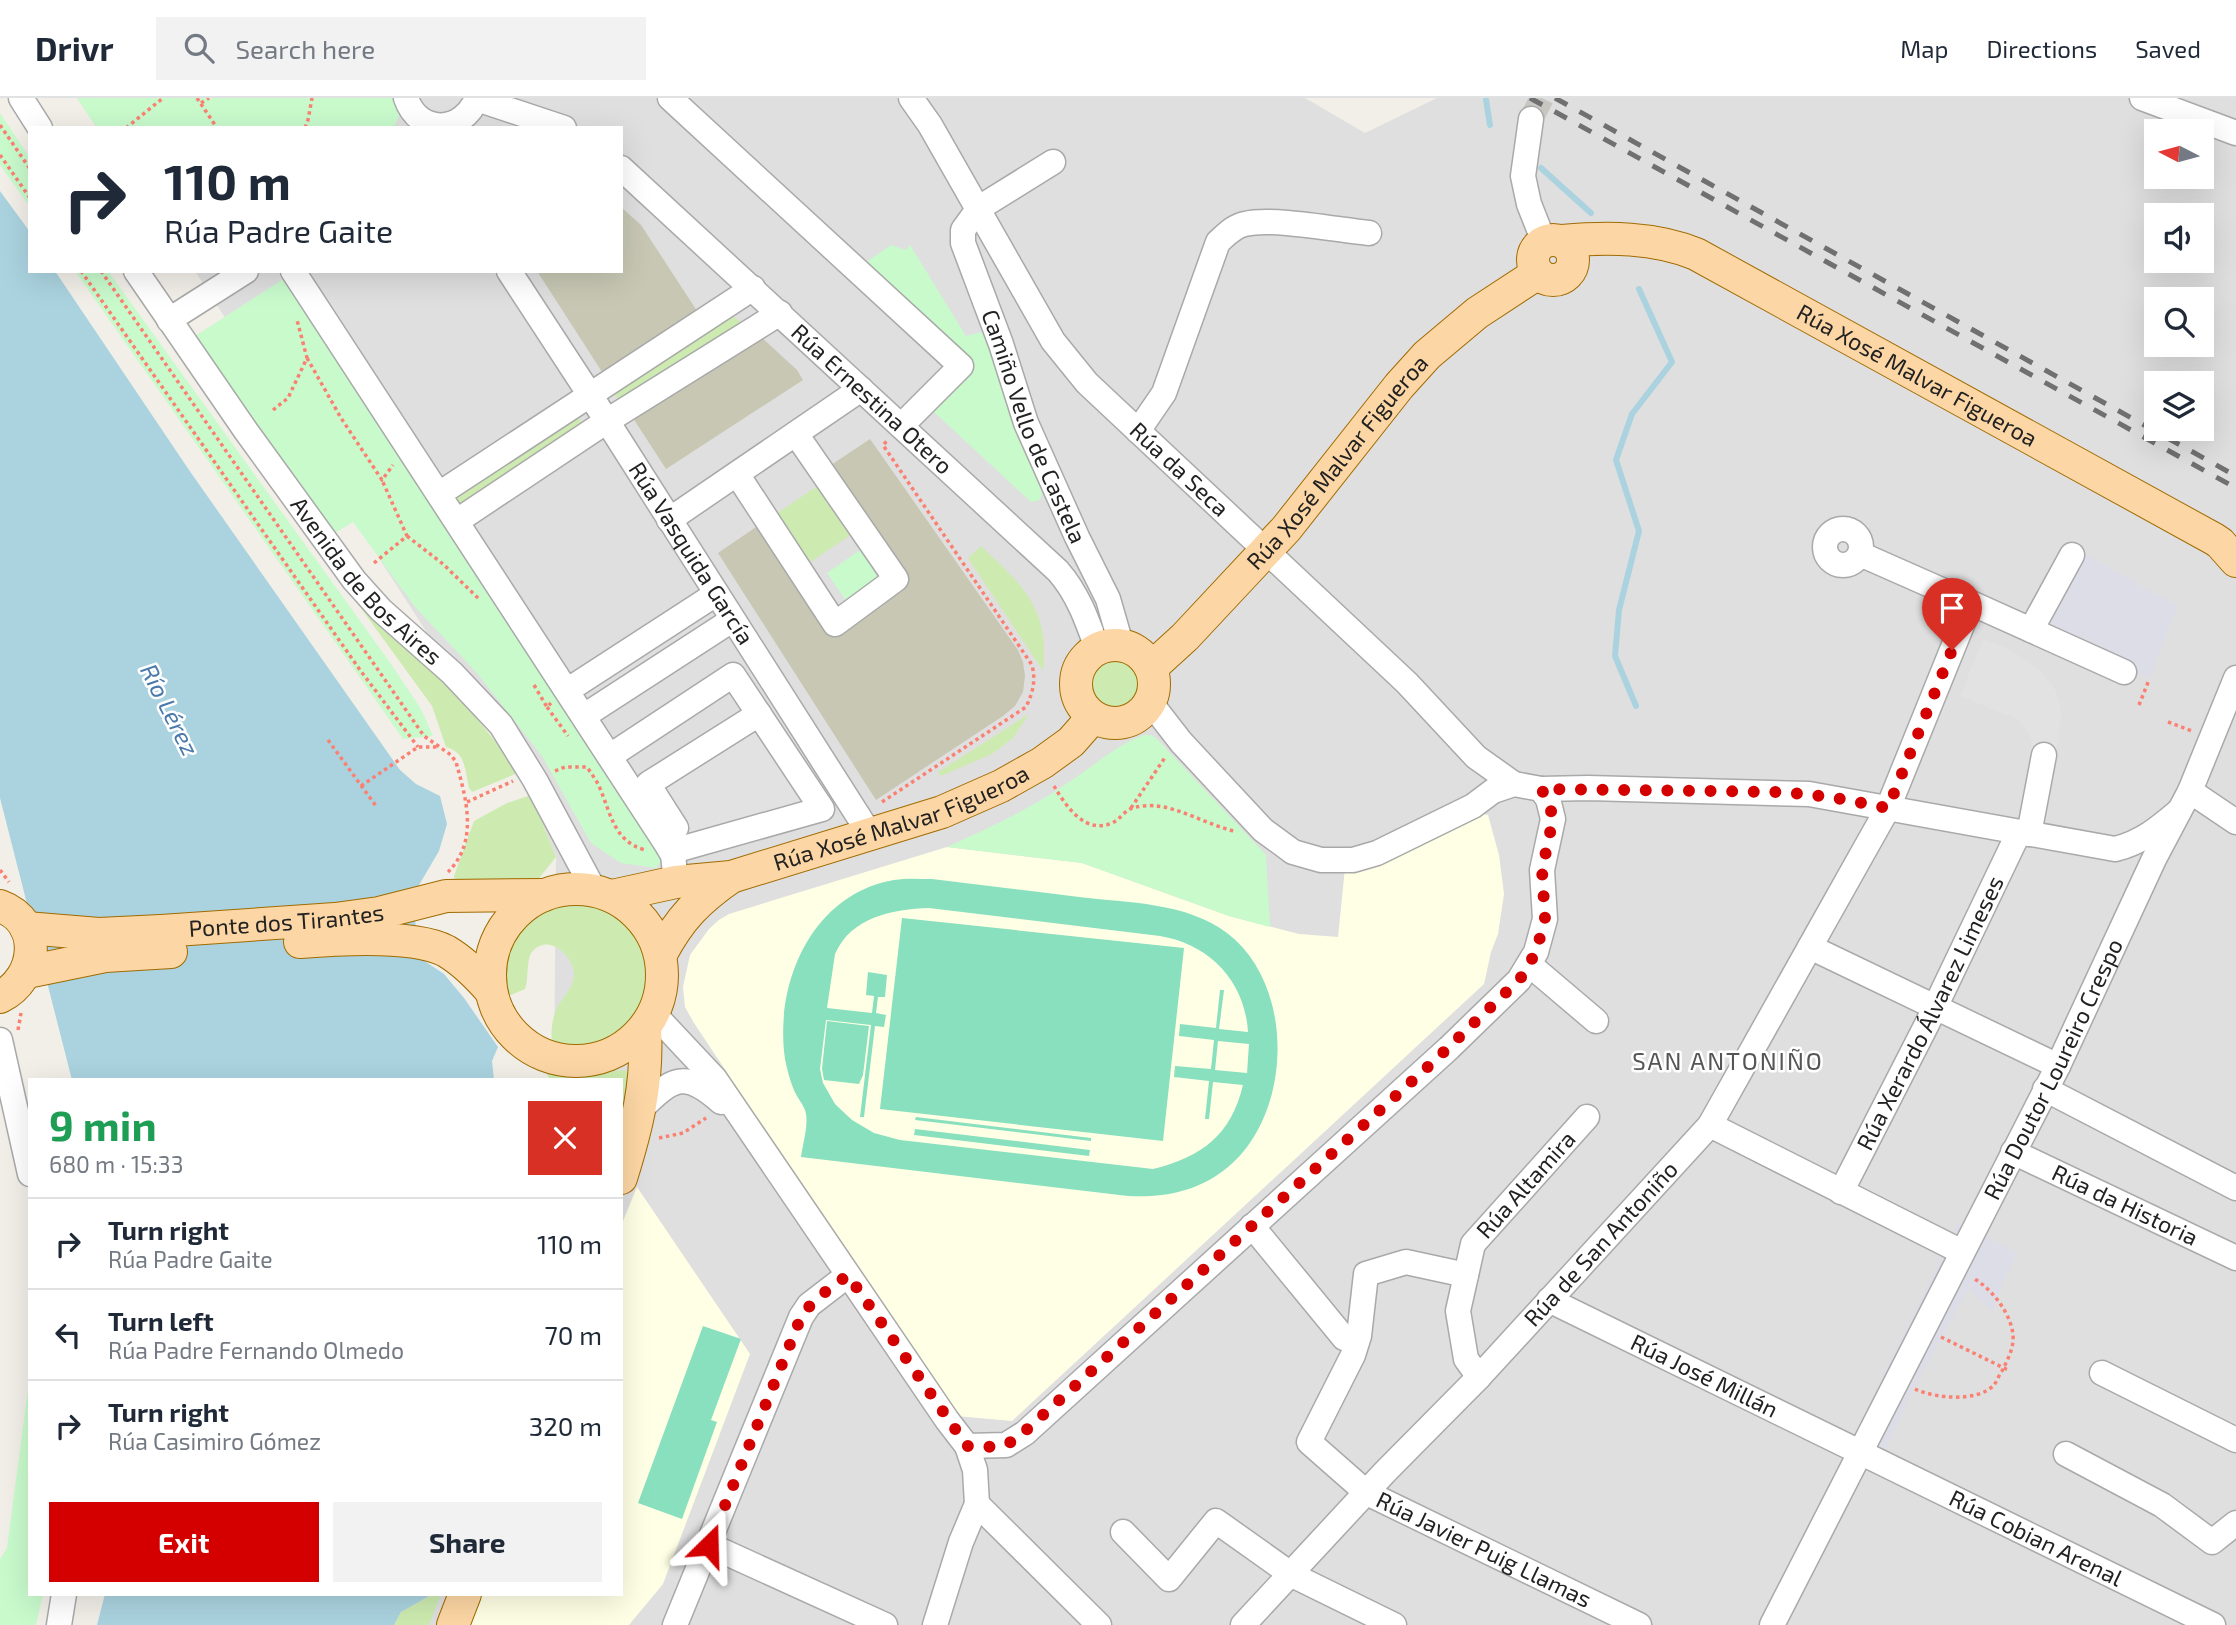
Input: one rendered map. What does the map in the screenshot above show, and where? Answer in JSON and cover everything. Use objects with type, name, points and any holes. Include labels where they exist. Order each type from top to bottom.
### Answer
[{"type":"main road","name":"Rúa Xosé Malvar Figueroa","points":[[1151,667],[1185,637],[1286,528],[1399,386],[1427,355],[1477,313],[1538,272],[1534,256],[1560,249],[1587,250],[1604,240],[1650,241],[1696,254],[2231,549]]},
{"type":"main road","points":[[1109,646],[1141,654],[1151,667],[1154,680],[1150,702],[1144,711],[1125,722],[1114,723],[1093,717],[1078,699],[1076,687],[1081,664],[1087,655],[1109,646]]},
{"type":"main road","name":"Rúa Xosé Malvar Figueroa","points":[[661,954],[672,932],[690,909],[731,877],[865,826],[942,812],[1023,774],[1071,742],[1093,717]]},
{"type":"main road","name":"Rúa Xosé Malvar Figueroa","points":[[603,893],[673,859],[731,877]]},
{"type":"main road","name":"Ponte dos Tirantes","points":[[26,928],[111,933],[322,920],[379,913],[446,886],[544,895]]},
{"type":"main road","points":[[623,1171],[641,1109],[649,1021],[661,986],[661,954],[652,933],[628,905],[603,893],[561,890],[544,895],[524,906],[508,923],[496,944],[491,967],[491,990],[497,1010],[508,1028],[522,1043],[541,1055],[563,1061],[586,1061],[608,1056],[628,1045],[649,1021]]},
{"type":"main road","points":[[0,906],[17,916],[26,928],[31,942],[27,971],[20,983],[0,997]]},
{"type":"main road","name":"Ponte dos Tirantes","points":[[27,971],[105,957],[324,940],[405,942],[428,944],[447,952],[477,975],[491,990]]},
{"type":"main road","points":[[522,1043],[539,1078]]},
{"type":"main road","points":[[453,1625],[464,1596]]},
{"type":"street","points":[[21,98],[39,126]]},
{"type":"street","points":[[406,98],[416,116],[434,126],[454,124],[464,118],[477,99],[558,126]]},
{"type":"street","points":[[670,98],[961,366],[901,426]]},
{"type":"street","name":"Rúa da Seca","points":[[911,98],[979,208],[1053,341],[1087,383],[1408,683],[1476,757],[1514,785]]},
{"type":"street","points":[[2142,98],[2236,133]]},
{"type":"street","points":[[1531,119],[1523,176],[1529,204],[1560,249]]},
{"type":"street","points":[[979,208],[1053,162]]},
{"type":"street","name":"Rúa Ernestina Otero","points":[[623,170],[1058,571],[1071,586],[1109,646]]},
{"type":"street","name":"Camiño Vello de Castela","points":[[979,208],[962,230],[964,243],[1001,344],[1026,424],[1108,599],[1117,625],[1109,646]]},
{"type":"street","points":[[1138,430],[1164,393],[1218,242],[1232,229],[1244,224],[1265,222],[1369,233]]},
{"type":"street","name":"Avenida de Bos Aires","points":[[137,273],[354,580],[381,610],[452,673],[539,773],[603,893]]},
{"type":"street","points":[[169,320],[243,273]]},
{"type":"street","points":[[294,273],[568,690],[673,859]]},
{"type":"street","name":"Rúa Vasquida García","points":[[510,273],[865,826]]},
{"type":"street","points":[[439,494],[753,288]]},
{"type":"street","points":[[457,521],[607,421],[780,313]]},
{"type":"street","points":[[669,520],[861,389]]},
{"type":"street","points":[[737,474],[835,624],[895,579],[796,434]]},
{"type":"street","points":[[1058,571],[1072,560],[1077,537]]},
{"type":"street","points":[[1860,554],[2124,672]]},
{"type":"street","points":[[2031,629],[2072,555]]},
{"type":"street","points":[[568,690],[716,594]]},
{"type":"street","name":"Rúa de San Antoniño","points":[[1243,1625],[1292,1575],[1384,1472],[1479,1377],[1710,1125],[1888,808],[1971,603]]},
{"type":"street","points":[[584,716],[732,620]]},
{"type":"street","points":[[610,756],[733,675],[822,809],[673,859]]},
{"type":"street","name":"Rúa Doutor Loureiro Crespo","points":[[1772,1625],[2058,1066],[2154,859],[2228,723],[2236,678]]},
{"type":"street","points":[[1150,702],[1181,742],[1263,830],[1293,852],[1321,860],[1353,860],[1377,853],[1473,806],[1493,791],[1514,785],[1541,789],[1783,792],[1830,797],[2115,849],[2146,837],[2185,801],[2236,822]]},
{"type":"street","points":[[673,859],[648,784],[759,713]]},
{"type":"street","name":"Rúa Xerardo Álvarez Limeses","points":[[1841,1192],[2024,833],[2044,755]]},
{"type":"street","points":[[967,1446],[996,1447],[1014,1441],[1449,1048],[1520,979],[1530,965],[1542,936],[1545,919],[1542,870],[1553,819],[1548,799],[1541,789]]},
{"type":"street","points":[[1810,947],[2058,1066]]},
{"type":"street","points":[[1530,965],[1596,1021]]},
{"type":"street","points":[[649,1021],[715,1079],[967,1446],[975,1470],[977,1504],[961,1542],[935,1625]]},
{"type":"street","points":[[0,1040],[28,1165]]},
{"type":"street","points":[[641,1109],[659,1091],[675,1082],[687,1080],[704,1086],[740,1118]]},
{"type":"street","points":[[2045,1089],[2236,1188]]},
{"type":"street","name":"Rúa Altamira","points":[[1479,1377],[1466,1359],[1458,1311],[1473,1244],[1587,1117]]},
{"type":"street","points":[[1710,1125],[1841,1192],[1958,1260]]},
{"type":"street","name":"Rúa da Historia","points":[[2014,1152],[2236,1258]]},
{"type":"street","points":[[1252,1226],[1345,1338]]},
{"type":"street","name":"Rúa Javier Puig Llamas","points":[[1466,1275],[1406,1262],[1366,1274],[1359,1336],[1353,1355],[1309,1442],[1367,1493],[1639,1625]]},
{"type":"street","points":[[675,1625],[801,1317],[809,1305],[848,1275]]},
{"type":"street","name":"Rúa José Millán","points":[[1549,1300],[1860,1453]]},
{"type":"street","points":[[2102,1373],[2236,1440]]},
{"type":"street","name":"Rúa Cobian Arenal","points":[[1860,1453],[2213,1625]]},
{"type":"street","points":[[2066,1454],[2162,1505],[2212,1542],[2236,1524]]},
{"type":"street","points":[[977,1504],[1099,1625]]},
{"type":"street","points":[[1123,1532],[1170,1579],[1216,1521],[1292,1575],[1394,1625]]},
{"type":"street","points":[[709,1545],[885,1625]]},
{"type":"street","points":[[59,1625],[64,1596]]},
{"type":"path","points":[[128,126],[163,98]]},
{"type":"path","points":[[209,98],[199,100],[216,126]]},
{"type":"path","points":[[306,126],[312,98]]},
{"type":"path","points":[[0,125],[28,166]]},
{"type":"path","points":[[0,155],[28,195]]},
{"type":"path","points":[[82,273],[360,670],[418,747]]},
{"type":"path","points":[[102,273],[424,736],[452,755],[456,762],[467,802],[466,837],[446,886]]},
{"type":"path","points":[[296,313],[307,358],[341,418],[382,480],[407,536],[450,571],[485,606]]},
{"type":"path","points":[[273,410],[288,398],[307,358]]},
{"type":"path","points":[[865,826],[1026,707],[1034,691],[1032,665],[883,445],[901,426]]},
{"type":"path","points":[[382,480],[407,445]]},
{"type":"path","points":[[374,563],[407,536]]},
{"type":"path","points":[[2139,705],[2148,680]]},
{"type":"path","points":[[534,684],[572,742]]},
{"type":"path","points":[[547,707],[568,690]]},
{"type":"path","points":[[2168,722],[2197,733]]},
{"type":"path","points":[[328,740],[376,806]]},
{"type":"path","points":[[361,786],[418,747],[442,747]]},
{"type":"path","points":[[1055,786],[1071,811],[1087,823],[1104,825],[1115,822],[1130,809],[1173,748]]},
{"type":"path","points":[[583,758],[598,785],[615,829],[633,846],[673,859]]},
{"type":"path","points":[[467,802],[539,773],[565,767],[587,767]]},
{"type":"path","points":[[1130,809],[1166,807],[1218,827],[1241,831]]},
{"type":"path","points":[[654,1139],[683,1133],[711,1114]]},
{"type":"path","points":[[1897,1380],[1923,1393],[1968,1396],[1981,1393],[1994,1385],[2006,1369],[2013,1332],[2006,1315],[1993,1294],[1958,1260]]},
{"type":"path","points":[[1924,1327],[2006,1369]]},
{"type":"shaded area","points":[[77,98],[1305,98],[1365,133],[1437,98],[2236,98],[2236,1625],[396,1625],[433,1596],[623,1596],[623,1078],[554,1078],[556,857],[531,795],[196,273],[623,273],[623,126],[96,126]]},
{"type":"shaded area","points":[[623,209],[641,225],[699,314],[604,375],[538,273],[623,273]]},
{"type":"shaded area","points":[[757,333],[797,370],[803,380],[666,469],[631,415]]},
{"type":"shaded area","points":[[870,439],[1018,650],[1025,676],[1023,692],[1015,706],[1003,716],[876,800],[718,553],[759,525],[831,635],[907,578],[828,467]]},
{"type":"shaded area","points":[[2080,551],[2178,606],[2149,680],[2042,620]]},
{"type":"shaded area","points":[[1983,639],[2007,648],[2027,661],[2043,674],[2055,689],[2060,703],[2061,720],[2055,757],[2034,753],[2030,734],[2017,719],[1960,696]]},
{"type":"shaded area","points":[[764,706],[836,814],[694,858],[638,785]]},
{"type":"shaded area","points":[[1472,812],[1488,815],[1499,855],[1504,894],[1498,934],[1484,984],[1012,1421],[956,1416],[685,1007],[683,987],[690,955],[719,920],[729,914],[947,847],[1082,863],[1229,916],[1299,934],[1338,937],[1345,868]]},
{"type":"shaded area","points":[[637,1187],[750,1354],[663,1584],[629,1625],[464,1625],[475,1596],[623,1596],[623,1221]]},
{"type":"shaded area","points":[[1958,1222],[2017,1252],[1993,1312],[1968,1289],[1914,1388],[1883,1456],[1853,1438]]},
{"type":"green space","points":[[77,98],[392,98],[400,113],[395,126],[96,126]]},
{"type":"green space","points":[[0,113],[28,155],[28,204],[0,165]]},
{"type":"green space","points":[[891,245],[906,250],[910,245],[966,336],[982,332],[1042,493],[1040,500],[1031,502],[932,410],[968,365],[861,266]]},
{"type":"green space","points":[[76,273],[109,273],[389,661],[421,709],[433,736],[403,739]]},
{"type":"green space","points":[[288,276],[664,857],[656,868],[621,863],[591,843],[542,756],[477,673],[415,607],[353,522],[335,533],[192,338]]},
{"type":"green space","points":[[730,314],[746,326],[621,404],[611,389]]},
{"type":"green space","points":[[575,412],[586,429],[463,510],[452,493]]},
{"type":"green space","points":[[819,485],[852,534],[806,565],[773,516]]},
{"type":"green space","points":[[981,546],[1021,587],[1038,614],[1044,649],[1043,671],[968,558]]},
{"type":"green space","points":[[860,550],[882,584],[849,605],[827,573]]},
{"type":"green space","points":[[352,596],[456,693],[520,772],[472,792],[461,758],[453,749],[446,747],[432,706]]},
{"type":"green space","points":[[1115,656],[1125,658],[1133,664],[1139,672],[1139,692],[1133,700],[1125,706],[1115,708],[1105,706],[1097,700],[1091,692],[1089,682],[1091,672],[1097,664],[1105,658]]},
{"type":"green space","points":[[1029,714],[1013,738],[992,754],[941,776],[938,772]]},
{"type":"green space","points":[[1144,735],[1157,739],[1266,855],[1270,927],[1229,916],[1082,863],[947,847],[1038,802],[1113,751]]},
{"type":"green space","points":[[531,795],[556,857],[536,882],[456,888],[454,876],[474,821],[507,803]]},
{"type":"green space","points":[[927,879],[1156,906],[1193,915],[1227,933],[1250,956],[1266,985],[1275,1018],[1278,1052],[1273,1087],[1263,1119],[1246,1148],[1223,1171],[1201,1184],[1166,1195],[1141,1196],[801,1157],[806,1114],[789,1075],[783,1030],[793,973],[805,946],[821,923],[841,903],[865,889],[894,880]],"holes":[[[929,908],[1160,936],[1178,940],[1209,956],[1232,981],[1240,997],[1248,1032],[1219,1029],[1224,990],[1220,990],[1216,1028],[1180,1024],[1179,1036],[1214,1040],[1211,1069],[1175,1066],[1174,1077],[1209,1081],[1205,1119],[1209,1119],[1213,1082],[1243,1085],[1231,1118],[1212,1141],[1200,1150],[1186,1158],[1153,1169],[900,1140],[874,1133],[852,1120],[835,1104],[823,1083],[820,1069],[826,1020],[871,1025],[860,1117],[864,1117],[875,1026],[884,1027],[886,1015],[876,1013],[878,997],[885,997],[887,975],[868,972],[866,995],[874,996],[872,1013],[827,1008],[835,954],[842,941],[862,923],[901,910]],[[1218,1041],[1249,1044],[1247,1073],[1215,1070]]]},
{"type":"green space","points":[[568,901],[608,910],[635,930],[648,956],[650,986],[640,1014],[620,1036],[590,1049],[552,1048],[554,1015],[574,977],[572,965],[558,948],[545,945],[532,952],[525,989],[506,997],[503,978],[504,962],[514,934],[536,914]]},
{"type":"green space","points":[[902,918],[1184,948],[1163,1141],[880,1109]]},
{"type":"green space","points":[[827,1021],[869,1026],[863,1075],[859,1084],[824,1080],[822,1069]]},
{"type":"green space","points":[[543,1066],[570,1075],[624,1070],[634,1074],[623,1122],[623,1078],[549,1078]]},
{"type":"green space","points":[[916,1117],[1091,1138],[1091,1141],[915,1120]]},
{"type":"green space","points":[[915,1129],[1090,1150],[1089,1156],[914,1135]]},
{"type":"green space","points":[[703,1326],[741,1339],[711,1420],[717,1422],[682,1519],[638,1503]]},
{"type":"green space","points":[[28,1389],[28,1596],[43,1596],[36,1625],[0,1625],[0,1559],[7,1548]]},
{"type":"green space","points":[[429,1596],[440,1596],[429,1625],[394,1625],[401,1612]]},
{"type":"water","name":"Río Lérez","points":[[0,191],[28,229],[28,273],[56,273],[189,470],[400,770],[416,784],[440,796],[447,824],[439,851],[412,897],[420,958],[444,974],[498,1047],[492,1061],[494,1078],[71,1078],[0,798]]},
{"type":"water","points":[[104,1596],[429,1596],[401,1612],[394,1625],[97,1625]]},
{"type":"waterway","points":[[1486,100],[1490,125]]},
{"type":"waterway","points":[[1541,168],[1591,213]]},
{"type":"waterway","points":[[1636,706],[1615,656],[1619,610],[1639,531],[1616,460],[1632,414],[1672,362],[1639,289]]},
{"type":"tunnel","points":[[1531,119],[1542,98]]},
{"type":"railway","points":[[1530,98],[2236,488]]},
{"type":"railway","points":[[1555,98],[2236,476]]},
{"type":"district","name":"SAN ANTONIÑO","points":[[1728,1062]]},
{"type":"route","points":[[709,1545],[801,1317],[809,1305],[848,1275],[967,1446],[996,1447],[1014,1441],[1449,1048],[1520,979],[1536,952],[1545,919],[1542,870],[1553,819],[1552,809],[1541,789],[1783,792],[1830,797],[1888,808],[1952,650]]}]
